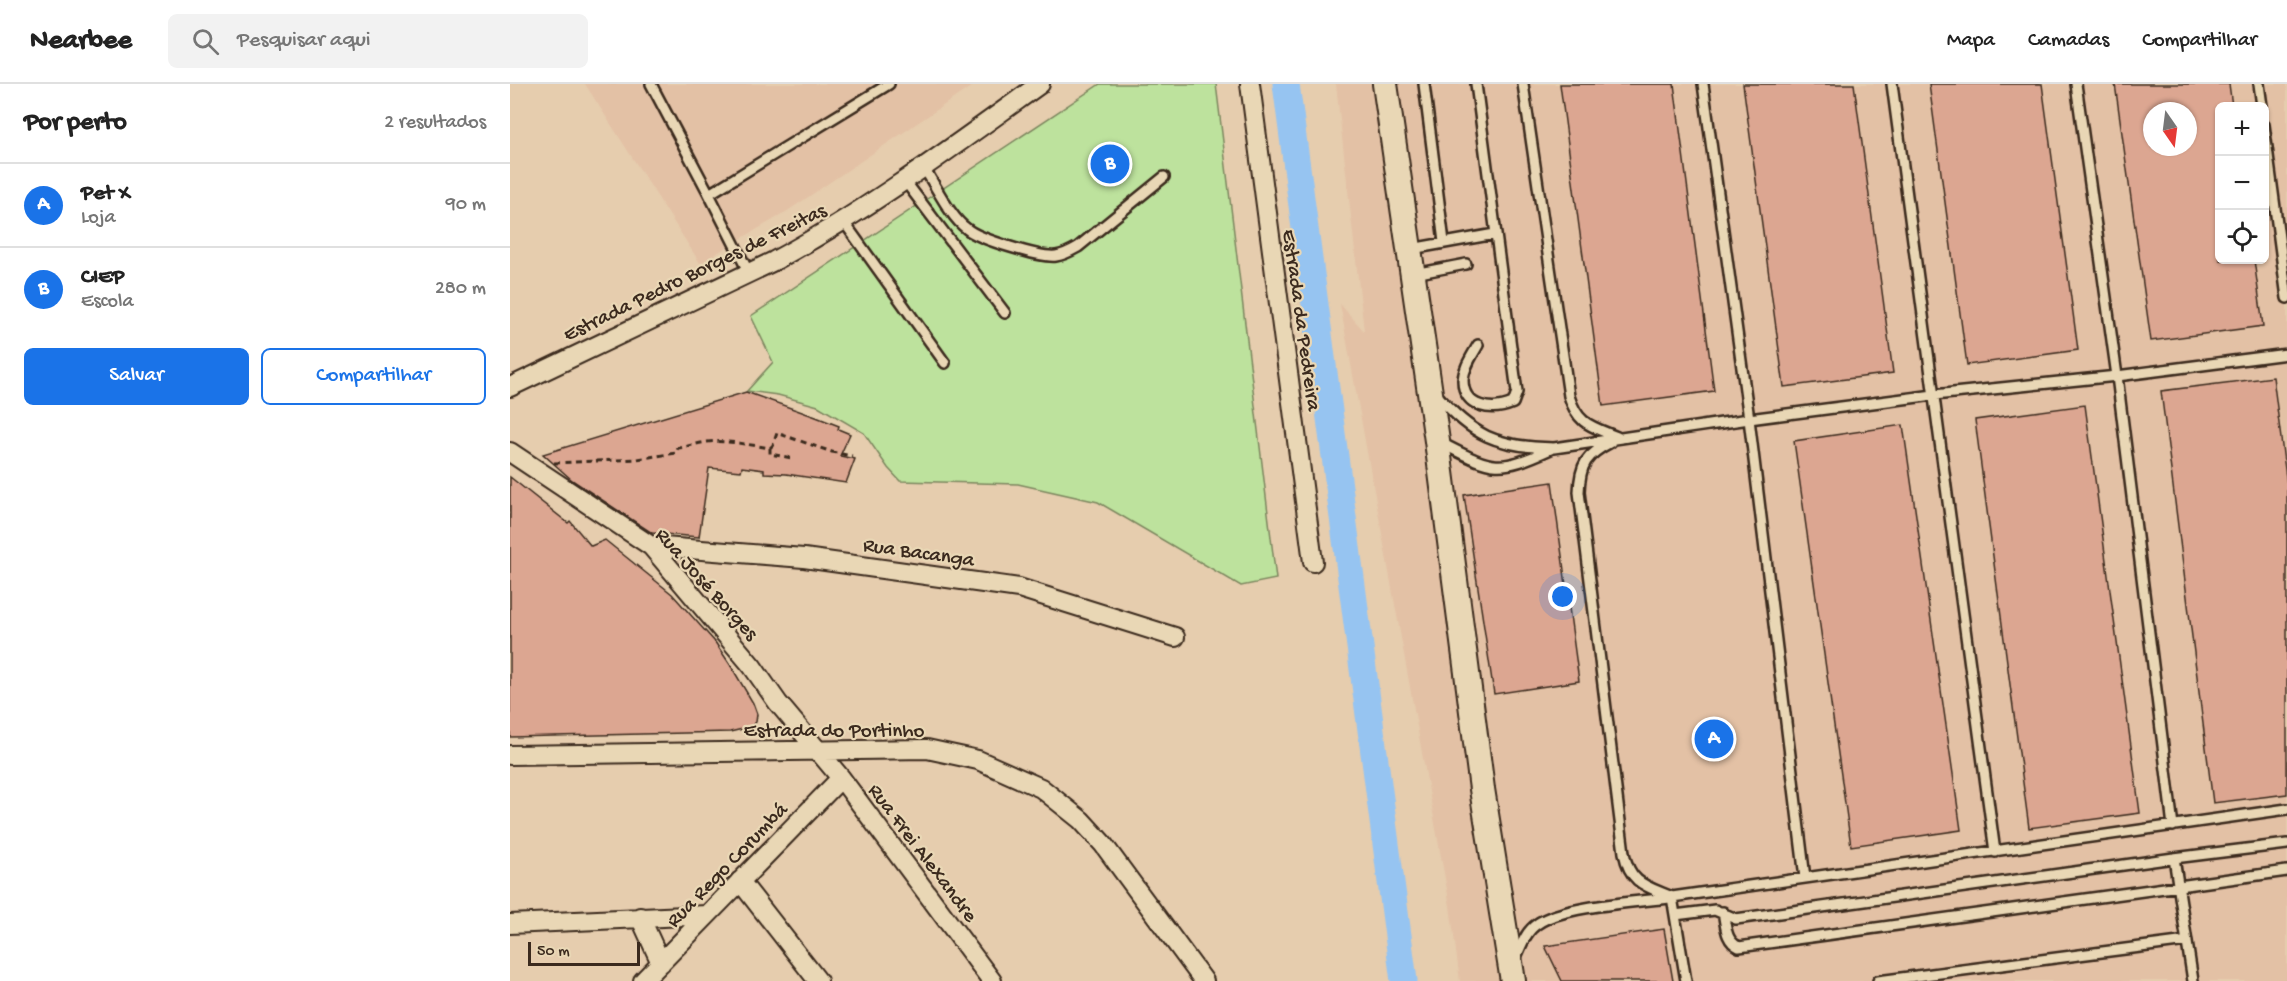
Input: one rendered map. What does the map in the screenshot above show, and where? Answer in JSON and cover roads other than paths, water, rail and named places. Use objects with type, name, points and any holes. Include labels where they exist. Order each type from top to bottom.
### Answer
[{"type":"street","name":"Estrada Pedro Borges de Freitas","points":[[510,387],[749,273],[844,222],[924,168],[1040,84]]},
{"type":"street","name":"Estrada da Pedreira","points":[[1250,84],[1313,562]]},
{"type":"street","points":[[1385,84],[1430,387],[1482,789],[1514,976]]},
{"type":"street","name":"Rua José Borges","points":[[510,452],[651,546],[752,666],[818,752]]},
{"type":"street","name":"Rua Bacanga","points":[[651,546],[804,558],[1019,588],[1174,637]]},
{"type":"street","name":"Estrada do Portinho","points":[[510,755],[927,749],[978,760],[1041,788],[1081,820],[1103,844],[1204,981]]},
{"type":"street","name":"Rua Frei Alexandre","points":[[818,752],[841,778],[992,981]]},
{"type":"street","name":"Rua Rego Corumbá","points":[[643,981],[841,778]]},
{"type":"street","points":[[740,881],[818,981]]},
{"type":"street","points":[[510,924],[707,915]]},
{"type":"street","points":[[640,918],[661,963]]},
{"type":"lane","points":[[651,84],[749,273]]},
{"type":"lane","points":[[709,194],[889,84]]},
{"type":"lane","points":[[1424,84],[1444,242]]},
{"type":"lane","points":[[1476,84],[1517,392],[1513,403],[1486,409],[1473,402],[1468,396],[1464,388],[1464,372],[1478,345]]},
{"type":"lane","points":[[1523,84],[1569,396],[1574,412],[1583,421],[1619,438]]},
{"type":"lane","points":[[1702,84],[1749,419],[1805,878]]},
{"type":"lane","points":[[1892,84],[1995,852]]},
{"type":"lane","points":[[2076,84],[2117,376],[2173,826]]},
{"type":"lane","points":[[2259,84],[2261,102]]},
{"type":"lane","points":[[2269,156],[2287,298]]},
{"type":"lane","points":[[924,168],[957,220],[967,230],[981,237],[1039,254],[1054,256],[1078,247],[1164,177]]},
{"type":"lane","points":[[905,181],[1005,313]]},
{"type":"lane","points":[[844,222],[945,363]]},
{"type":"lane","points":[[1411,249],[1495,234]]},
{"type":"lane","points":[[1414,274],[1466,264]]},
{"type":"lane","points":[[1430,387],[1454,415],[1477,433],[1502,443],[1529,448],[1554,448],[1934,395],[2117,376],[2287,354]]},
{"type":"lane","points":[[1619,438],[1595,450],[1586,460],[1580,475],[1579,492],[1624,853],[1632,876],[1640,883],[1672,897]]},
{"type":"lane","points":[[1437,441],[1491,466],[1507,466],[1554,448]]},
{"type":"lane","points":[[1514,976],[1525,937],[1535,924],[1552,915],[1570,911],[2287,810]]},
{"type":"lane","points":[[1675,915],[1716,910],[1736,919],[2287,844]]},
{"type":"lane","points":[[2174,858],[2193,981]]},
{"type":"lane","points":[[1723,912],[1729,939],[1739,947],[2287,871]]},
{"type":"lane","points":[[1672,897],[1686,981]]},
{"type":"lane","points":[[1878,981],[2187,941]]},
{"type":"waterway","points":[[1286,84],[1404,981]]},
{"type":"place","name":"CIEP","points":[[1110,164]]},
{"type":"place","name":"Pet X","points":[[1714,739]]}]
